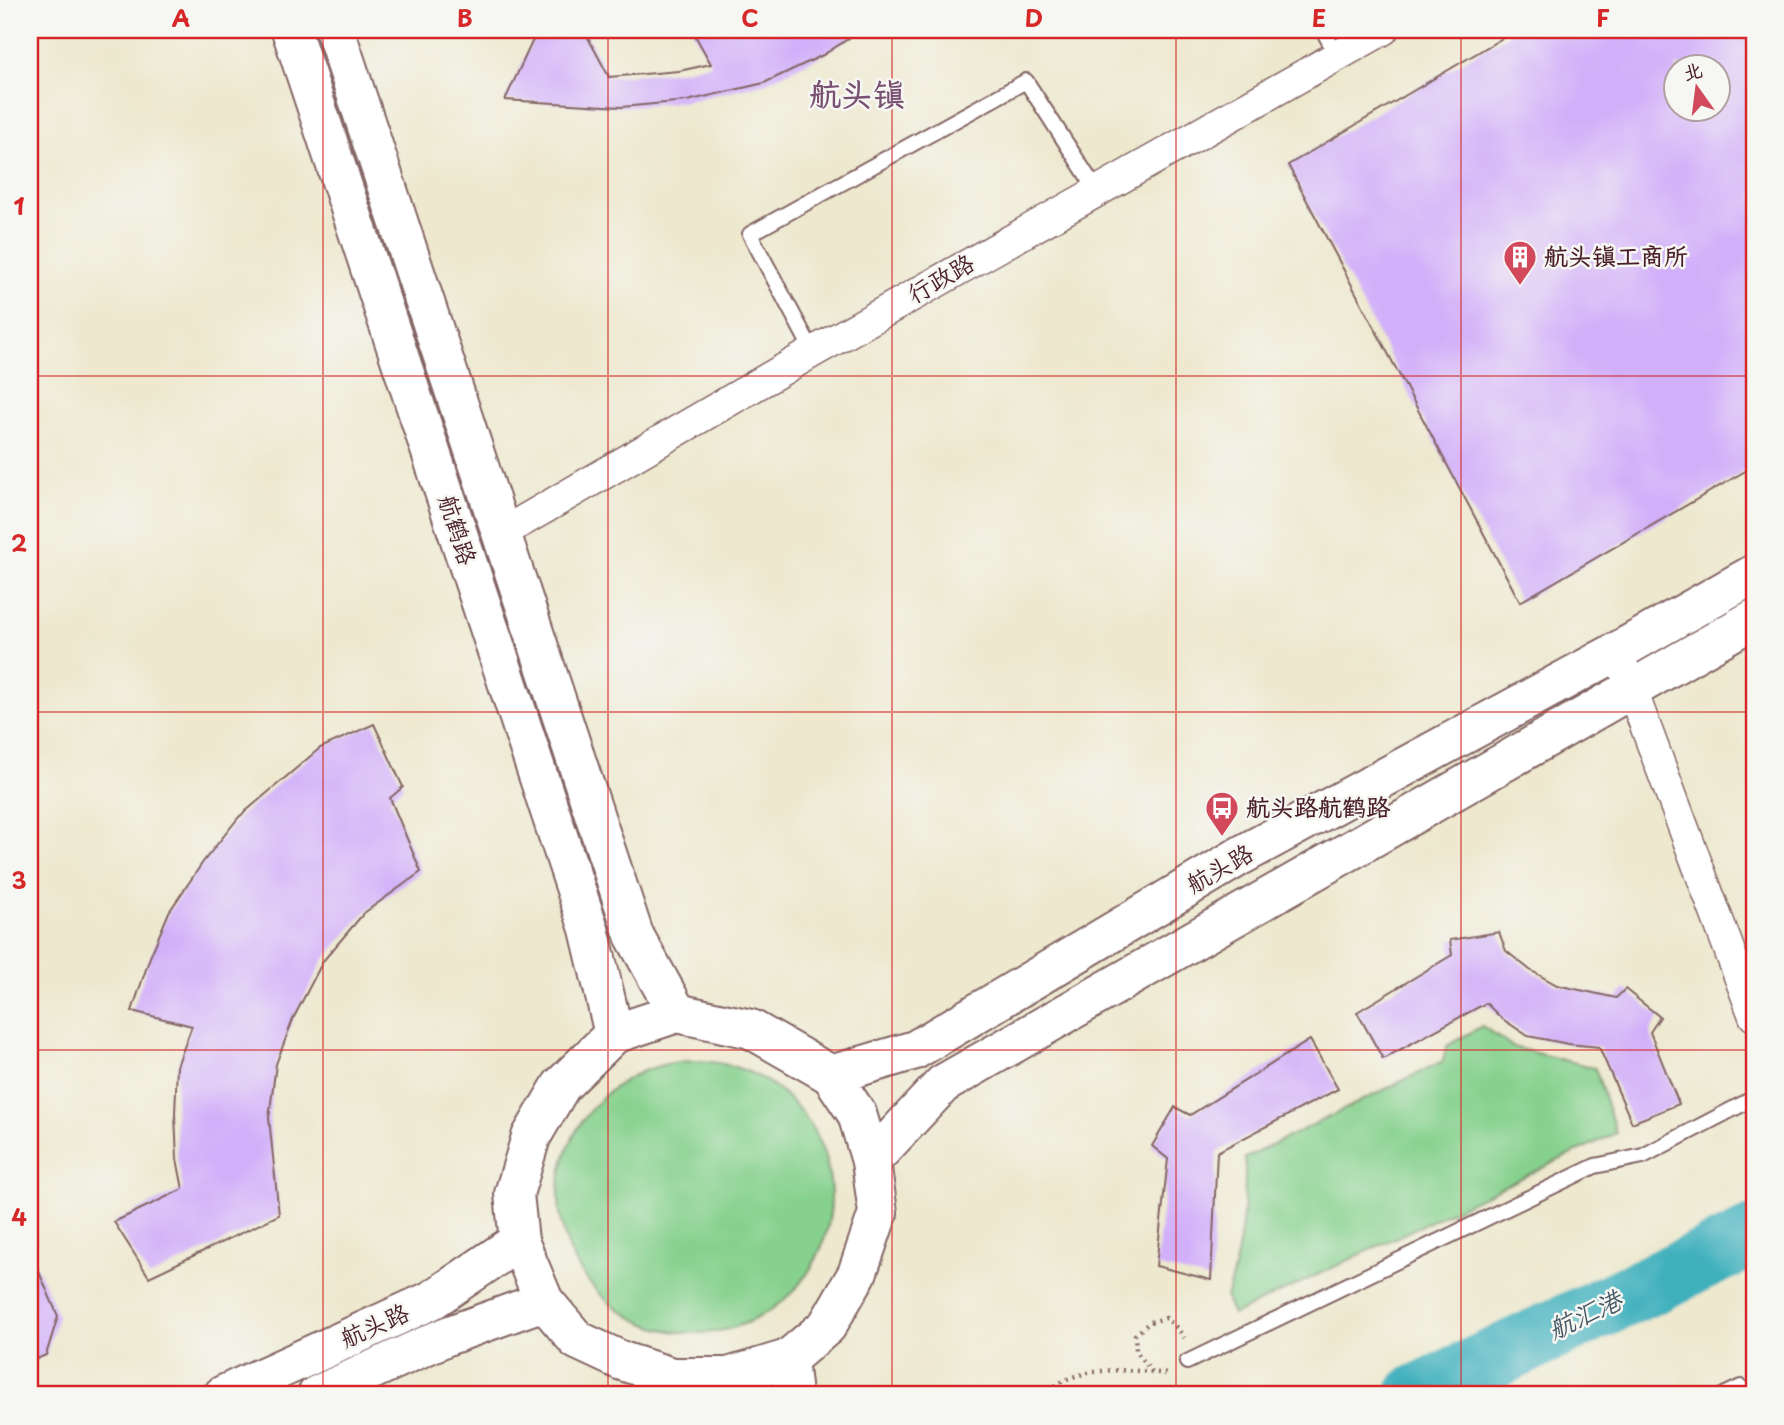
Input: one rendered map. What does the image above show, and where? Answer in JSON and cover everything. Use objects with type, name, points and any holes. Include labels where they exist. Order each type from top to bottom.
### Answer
[{"type":"main road","name":"航鹤路","points":[[291,30],[589,929],[614,1034]]},
{"type":"main road","name":"航鹤路","points":[[335,30],[634,935],[677,1013]]},
{"type":"main road","name":"航头路","points":[[831,1075],[915,1050],[1240,856],[1619,651],[1754,574]]},
{"type":"main road","name":"航头路","points":[[871,1161],[943,1084],[1754,619]]},
{"type":"main road","points":[[677,1013],[751,1029],[831,1075],[857,1114],[871,1161],[878,1213],[857,1274],[827,1326],[790,1377],[731,1386],[672,1377],[622,1361],[578,1340],[544,1301],[519,1241],[514,1194],[531,1138],[561,1086],[614,1034],[677,1013]]},
{"type":"main road","name":"航头路","points":[[223,1395],[432,1300],[519,1241]]},
{"type":"main road","name":"航头路","points":[[317,1395],[447,1336],[544,1301]]},
{"type":"street","name":"行政路","points":[[502,533],[1097,191],[1330,43],[1383,30]]},
{"type":"street","points":[[1619,651],[1631,688],[1748,977],[1754,1016]]},
{"type":"lane","points":[[813,352],[750,234],[1026,81],[1097,191]]},
{"type":"lane","points":[[1187,1362],[1595,1166],[1643,1156],[1754,1098]]},
{"type":"lane","points":[[1724,1395],[1741,1387]]},
{"type":"path","points":[[1044,1395],[1076,1377],[1125,1369],[1175,1375],[1187,1362],[1187,1343],[1178,1329],[1166,1318],[1150,1322],[1135,1335],[1136,1351],[1152,1372]]},
{"type":"green space","points":[[1482,1026],[1513,1047],[1595,1068],[1616,1133],[1233,1315],[1226,1298],[1242,1229],[1245,1158],[1443,1061],[1447,1046]]},
{"type":"green space","points":[[682,1061],[708,1061],[747,1071],[771,1084],[791,1101],[808,1121],[821,1145],[829,1170],[829,1224],[821,1249],[808,1273],[791,1293],[771,1310],[747,1323],[722,1331],[682,1333],[655,1327],[631,1317],[609,1302],[590,1283],[575,1261],[565,1237],[559,1210],[559,1184],[565,1157],[575,1133],[590,1111],[609,1092],[631,1077],[655,1067]]},
{"type":"building","points":[[541,30],[584,30],[609,77],[679,71],[711,64],[692,30],[862,30],[823,55],[764,83],[687,101],[621,107],[505,100],[532,42]]},
{"type":"building","name":"航头镇工商所","points":[[1516,30],[1754,30],[1754,466],[1520,602],[1288,165]]},
{"type":"building","points":[[374,724],[403,787],[390,798],[421,872],[364,913],[323,961],[294,1017],[276,1064],[269,1118],[279,1215],[149,1277],[114,1222],[183,1189],[177,1159],[177,1066],[192,1026],[132,1011],[150,957],[169,912],[203,862],[239,817],[320,748]]},
{"type":"building","points":[[1499,932],[1506,951],[1530,970],[1557,985],[1616,998],[1625,989],[1660,1017],[1650,1032],[1679,1104],[1632,1123],[1599,1047],[1528,1036],[1501,1018],[1486,1003],[1383,1059],[1357,1012],[1452,955],[1450,940]]},
{"type":"building","points":[[1310,1040],[1338,1089],[1217,1152],[1211,1280],[1156,1266],[1168,1159],[1152,1146],[1175,1107],[1190,1115]]},
{"type":"building","points":[[30,1231],[37,1236],[33,1258],[58,1316],[46,1355],[30,1362]]},
{"type":"waterway","name":"航汇港","points":[[1416,1395],[1754,1236]]},
{"type":"place","name":"航头镇工商所","points":[[1520,287]]},
{"type":"place","name":"航头路航鹤路","points":[[1222,838]]},
{"type":"district","name":"航头镇","points":[[857,95]]}]
